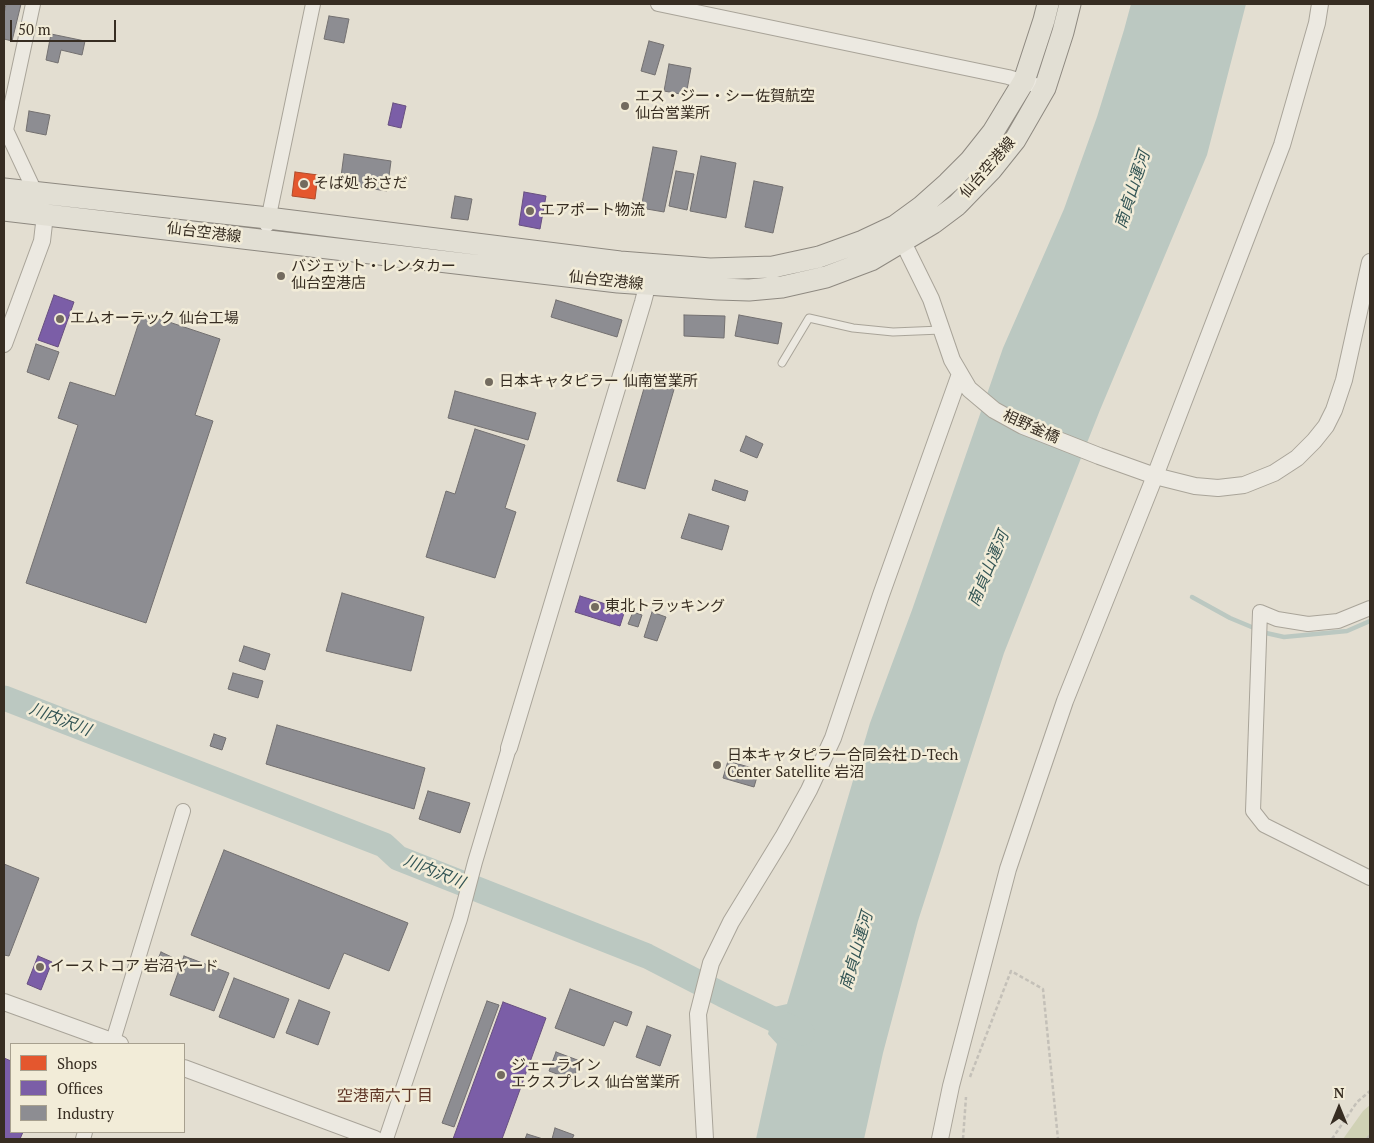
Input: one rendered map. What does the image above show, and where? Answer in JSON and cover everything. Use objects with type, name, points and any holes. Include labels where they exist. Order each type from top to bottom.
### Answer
[{"type":"main road","name":"仙台空港線","points":[[899,234],[922,207],[970,161],[993,132],[1024,81],[1048,4]]},
{"type":"main road","name":"仙台空港線","points":[[4,210],[264,240],[649,275],[710,268],[772,267],[819,258],[863,241],[899,234],[933,223],[957,205],[1015,140],[1045,88],[1070,4]]},
{"type":"main road","name":"仙台空港線","points":[[4,190],[268,218],[649,275]]},
{"type":"street","points":[[4,344],[42,241],[44,215],[6,130],[33,4]]},
{"type":"street","points":[[264,240],[313,4]]},
{"type":"street","points":[[658,4],[1008,77],[1045,88]]},
{"type":"street","points":[[940,1139],[958,1087],[1008,869],[1065,701],[1155,476],[1282,145],[1317,23],[1320,4]]},
{"type":"street","name":"相野釜橋","points":[[899,234],[931,299],[952,360],[969,389],[994,410],[1023,426],[1155,476],[1195,486],[1218,488],[1244,485],[1274,473],[1297,458],[1326,426],[1334,410],[1344,380],[1365,306],[1370,262]]},
{"type":"street","points":[[386,1139],[460,919],[475,862],[649,275]]},
{"type":"street","points":[[705,1139],[698,1014],[711,962],[732,922],[809,790],[833,738],[881,595],[960,374]]},
{"type":"street","points":[[1370,608],[1338,621],[1308,624],[1278,619],[1260,612],[1253,811],[1264,825],[1370,878]]},
{"type":"street","points":[[4,1002],[115,1043],[183,811]]},
{"type":"street","points":[[185,1068],[375,1139]]},
{"type":"lane","points":[[782,363],[808,318],[853,328],[893,332],[941,330]]},
{"type":"path","points":[[963,1139],[958,1087],[1011,972],[1044,989],[1058,1139]]},
{"type":"path","points":[[1332,1139],[1357,1102],[1370,1092]]},
{"type":"path","points":[[1367,1139],[1370,1135]]},
{"type":"green space","points":[[1370,1105],[1370,1139],[1343,1139],[1363,1111]]},
{"type":"water","name":"南貞山運河","points":[[1131,4],[1246,4],[1207,155],[1100,410],[1004,653],[918,921],[883,1053],[864,1139],[756,1139],[777,1044],[768,1034],[774,1007],[787,1004],[870,723],[912,610],[1003,348],[1064,209],[1097,117]]},
{"type":"building: Shops","points":[[295,172],[318,175],[315,199],[292,196]]},
{"type":"building: Offices","points":[[393,103],[406,106],[401,128],[388,125]]},
{"type":"building: Offices","points":[[524,192],[546,196],[540,229],[519,225]]},
{"type":"building: Offices","points":[[54,295],[74,302],[58,347],[38,340]]},
{"type":"building: Offices","points":[[580,596],[625,610],[620,626],[575,612]]},
{"type":"building: Offices","points":[[38,956],[52,962],[41,990],[27,984]]},
{"type":"building: Offices","points":[[503,1002],[546,1018],[502,1139],[453,1139]]},
{"type":"building: Offices","points":[[4,1058],[10,1061],[10,1133],[23,1133],[20,1139],[4,1139]]},
{"type":"building: Industry","points":[[6,4],[21,4],[12,41],[4,39]]},
{"type":"building: Industry","points":[[329,16],[349,19],[344,43],[324,39]]},
{"type":"building: Industry","points":[[51,34],[85,41],[82,55],[61,50],[58,63],[46,60]]},
{"type":"building: Industry","points":[[649,41],[664,45],[655,75],[641,71]]},
{"type":"building: Industry","points":[[669,64],[691,68],[686,95],[664,91]]},
{"type":"building: Industry","points":[[29,111],[50,115],[46,135],[26,131]]},
{"type":"building: Industry","points":[[653,147],[677,151],[664,212],[641,208]]},
{"type":"building: Industry","points":[[344,154],[391,161],[387,191],[340,184]]},
{"type":"building: Industry","points":[[701,156],[736,163],[726,218],[690,211]]},
{"type":"building: Industry","points":[[676,171],[694,174],[687,210],[669,206]]},
{"type":"building: Industry","points":[[754,181],[783,187],[773,233],[745,227]]},
{"type":"building: Industry","points":[[455,196],[472,199],[468,220],[451,218]]},
{"type":"building: Industry","points":[[556,300],[622,320],[617,337],[551,317]]},
{"type":"building: Industry","points":[[142,313],[220,339],[195,415],[213,421],[146,623],[26,583],[78,425],[58,418],[70,382],[115,396]]},
{"type":"building: Industry","points":[[684,315],[725,316],[724,338],[684,336]]},
{"type":"building: Industry","points":[[739,315],[782,323],[778,344],[735,336]]},
{"type":"building: Industry","points":[[36,344],[59,352],[49,380],[27,372]]},
{"type":"building: Industry","points":[[647,378],[675,386],[645,489],[617,481]]},
{"type":"building: Industry","points":[[455,391],[536,413],[528,440],[448,418]]},
{"type":"building: Industry","points":[[475,429],[525,445],[505,508],[516,512],[495,578],[426,557],[446,491],[455,494]]},
{"type":"building: Industry","points":[[746,436],[763,444],[757,458],[740,451]]},
{"type":"building: Industry","points":[[715,480],[748,491],[745,501],[712,490]]},
{"type":"building: Industry","points":[[689,514],[729,526],[722,550],[681,538]]},
{"type":"building: Industry","points":[[342,593],[424,617],[411,671],[326,651]]},
{"type":"building: Industry","points":[[633,612],[642,615],[638,627],[628,624]]},
{"type":"building: Industry","points":[[652,612],[666,617],[657,641],[644,637]]},
{"type":"building: Industry","points":[[244,646],[270,654],[265,670],[239,661]]},
{"type":"building: Industry","points":[[233,673],[263,681],[258,698],[228,689]]},
{"type":"building: Industry","points":[[277,725],[425,768],[414,809],[266,764]]},
{"type":"building: Industry","points":[[214,734],[226,738],[222,750],[210,746]]},
{"type":"building: Industry","points":[[728,761],[759,770],[754,787],[723,778]]},
{"type":"building: Industry","points":[[428,791],[470,803],[460,833],[419,819]]},
{"type":"building: Industry","points":[[224,850],[408,923],[389,971],[344,953],[329,989],[191,935]]},
{"type":"building: Industry","points":[[4,864],[39,878],[9,956],[4,955]]},
{"type":"building: Industry","points":[[161,952],[178,960],[172,973],[155,966]]},
{"type":"building: Industry","points":[[184,956],[229,973],[214,1011],[170,995]]},
{"type":"building: Industry","points":[[234,978],[289,999],[274,1038],[219,1017]]},
{"type":"building: Industry","points":[[570,989],[632,1012],[627,1026],[614,1021],[604,1046],[555,1028]]},
{"type":"building: Industry","points":[[299,1000],[330,1012],[318,1045],[286,1033]]},
{"type":"building: Industry","points":[[487,1001],[499,1005],[454,1127],[442,1123]]},
{"type":"building: Industry","points":[[647,1026],[671,1035],[660,1066],[636,1057]]},
{"type":"building: Industry","points":[[556,1052],[580,1061],[573,1080],[549,1071]]},
{"type":"building: Industry","points":[[555,1128],[574,1135],[572,1139],[552,1139]]},
{"type":"building: Industry","points":[[527,1134],[543,1139],[525,1139]]},
{"type":"waterway","points":[[1192,597],[1230,618],[1266,633],[1284,637],[1347,631],[1370,621]]},
{"type":"waterway","name":"川内沢川","points":[[4,698],[384,845],[398,858],[647,956],[802,1033]]},
{"type":"place","name":"エス・ジー・シー佐賀航空 仙台営業所","points":[[625,106]]},
{"type":"place","name":"そば処 おさだ","points":[[304,184]]},
{"type":"place","name":"エアポート物流","points":[[530,211]]},
{"type":"place","name":"バジェット・レンタカー 仙台空港店","points":[[281,276]]},
{"type":"place","name":"エムオーテック 仙台工場","points":[[60,319]]},
{"type":"place","name":"日本キャタピラー 仙南営業所","points":[[489,382]]},
{"type":"place","name":"東北トラッキング","points":[[595,607]]},
{"type":"place","name":"日本キャタピラー合同会社 D-Tech Center Satellite 岩沼","points":[[717,765]]},
{"type":"place","name":"イーストコア 岩沼ヤード","points":[[40,967]]},
{"type":"place","name":"ジェーライン エクスプレス 仙台営業所","points":[[501,1075]]},
{"type":"district","name":"空港南六丁目","points":[[385,1096]]}]
